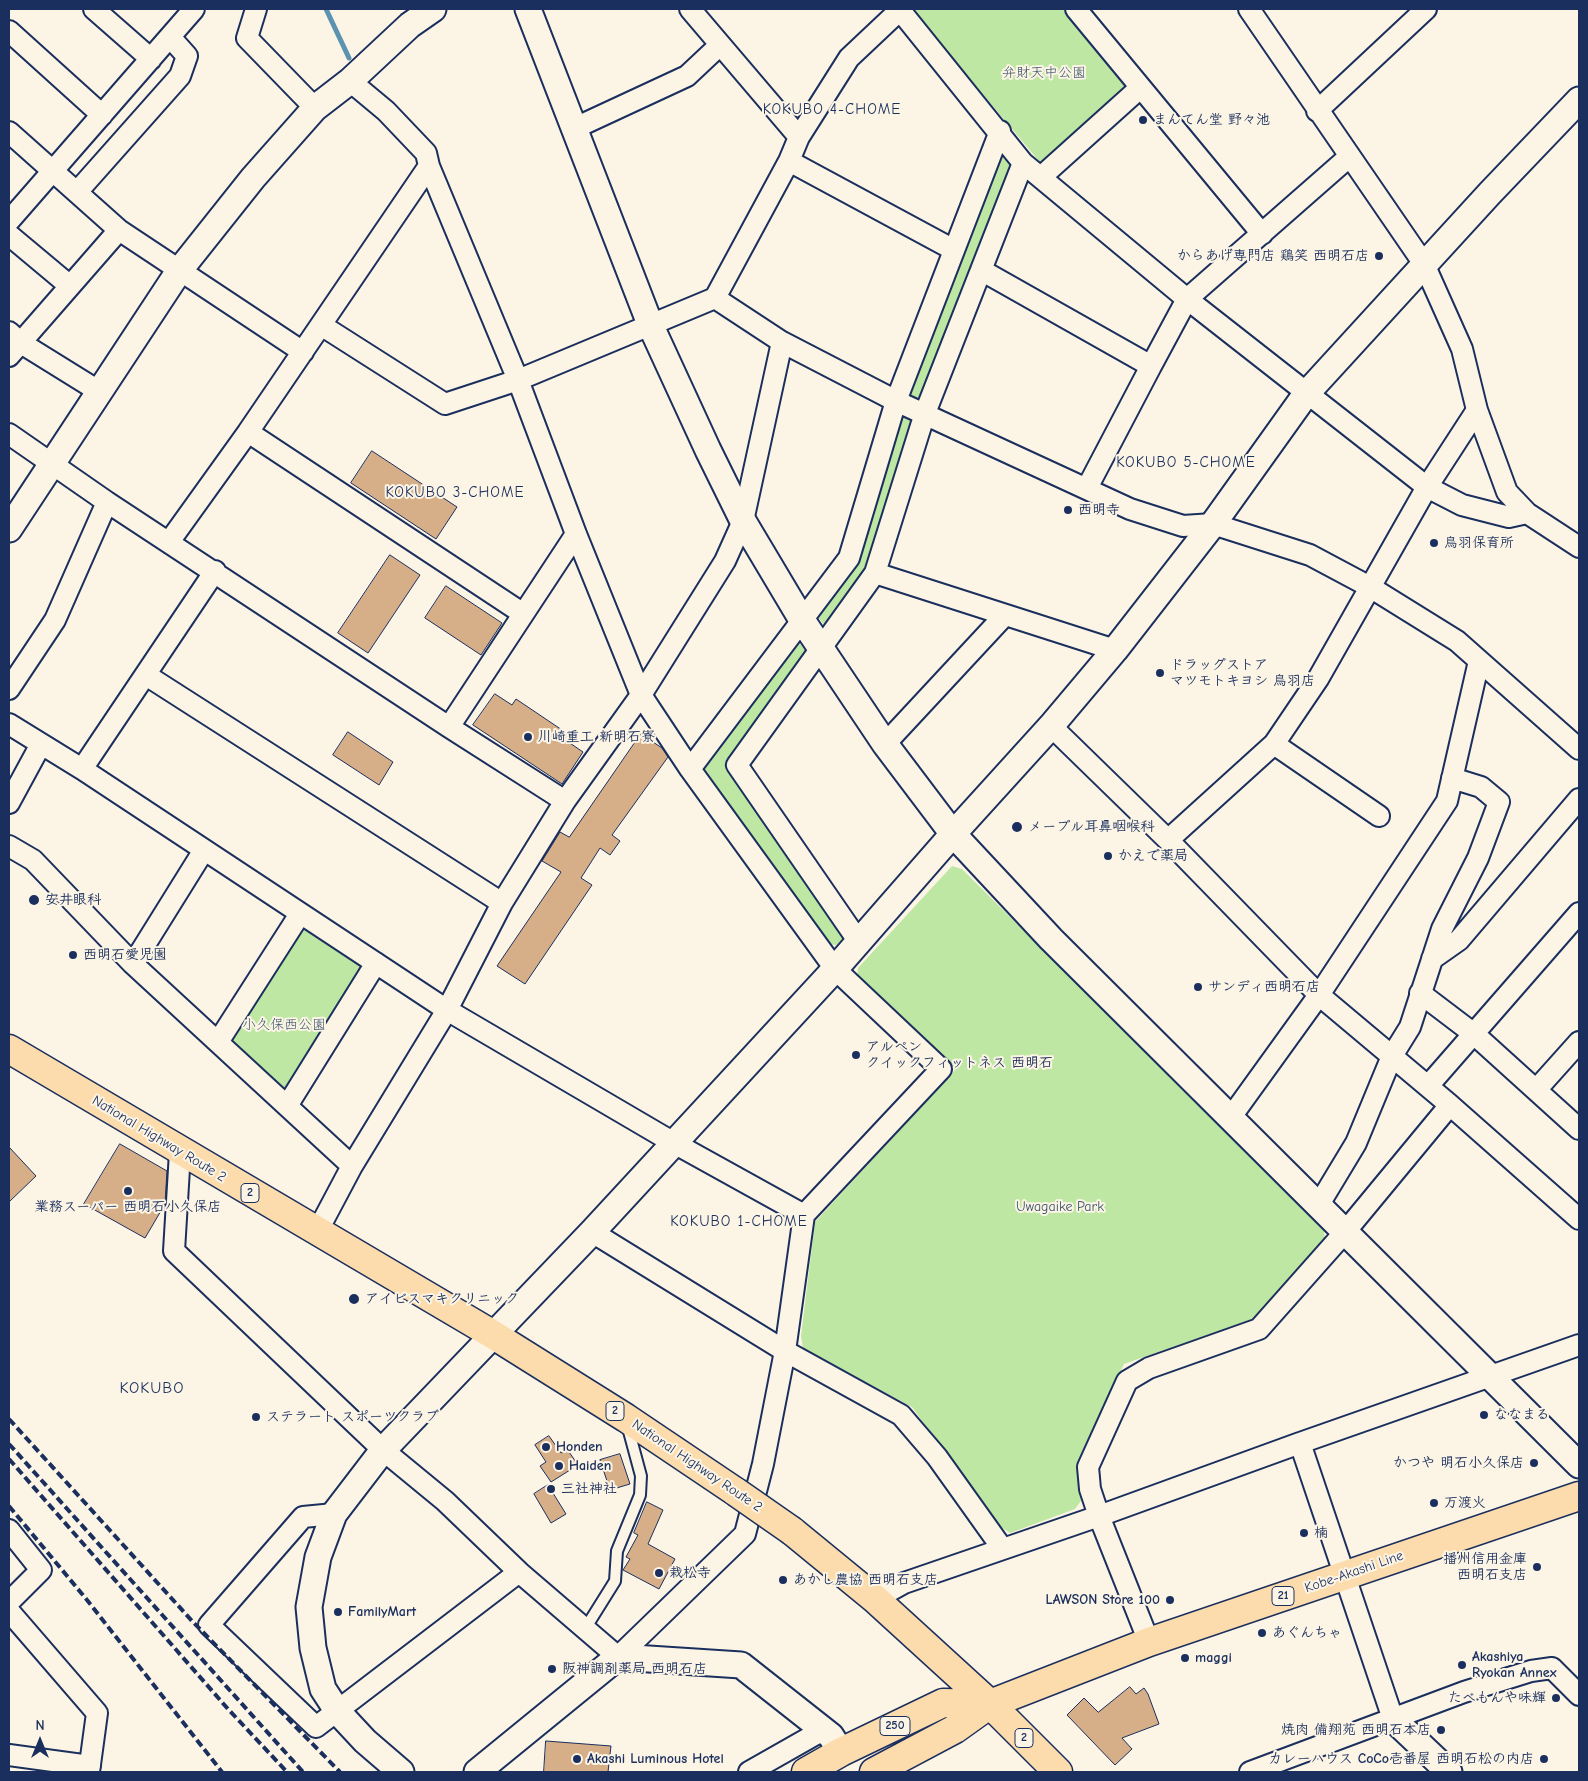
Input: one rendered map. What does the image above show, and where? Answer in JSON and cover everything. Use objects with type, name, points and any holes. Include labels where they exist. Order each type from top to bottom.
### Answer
[{"type":"main road","name":"National Highway Route 2","points":[[9,1049],[180,1152],[492,1334],[626,1418],[736,1492],[792,1531],[875,1599],[990,1704],[1058,1772]]},
{"type":"main road","name":"Kobe-Akashi Line","points":[[990,1704],[1148,1642],[1579,1496]]},
{"type":"main road","name":"250","points":[[806,1772],[841,1752],[943,1702],[990,1704]]},
{"type":"main road","name":"250","points":[[875,1772],[955,1729],[990,1704]]},
{"type":"street","points":[[94,9],[150,59]]},
{"type":"street","points":[[9,221],[194,9]]},
{"type":"street","points":[[256,9],[247,38],[315,108]]},
{"type":"street","points":[[9,529],[179,271],[253,178],[315,108],[350,81],[407,17],[433,9]]},
{"type":"street","points":[[528,9],[650,324],[743,521],[821,650],[886,744],[953,834],[1051,939],[1579,1465]]},
{"type":"street","points":[[690,9],[799,137]]},
{"type":"street","points":[[321,325],[445,404],[518,380],[715,298],[789,161],[799,137],[849,58],[900,9],[1023,162],[1188,300],[1427,487],[1462,505],[1509,517],[1527,513]]},
{"type":"street","points":[[1076,9],[1262,234]]},
{"type":"street","points":[[1249,9],[1317,111],[1424,264],[1462,349],[1477,410],[1507,492],[1527,513],[1579,547]]},
{"type":"street","points":[[1317,111],[1419,11]]},
{"type":"street","points":[[9,31],[102,115]]},
{"type":"street","points":[[77,192],[180,76],[187,56],[170,37]]},
{"type":"street","points":[[575,128],[687,76],[720,45]]},
{"type":"street","points":[[350,81],[386,111],[426,153],[429,166],[518,380],[576,534],[641,695],[690,769],[836,969],[941,1070],[804,1215],[785,1351],[763,1464],[745,1534],[618,1658],[477,1772]]},
{"type":"street","points":[[1041,177],[1140,88]]},
{"type":"street","points":[[401,1772],[365,1741],[338,1712],[323,1689],[313,1648],[309,1607],[318,1557],[334,1514],[383,1450],[492,1334],[592,1232],[836,969],[953,834],[1051,726],[1115,650],[1213,524],[1306,394],[1424,264],[1579,100]]},
{"type":"street","points":[[690,769],[849,558],[896,401],[1000,131]]},
{"type":"street","points":[[9,132],[119,230],[303,352]]},
{"type":"street","points":[[1087,488],[1188,300],[1350,156]]},
{"type":"street","points":[[789,161],[954,250]]},
{"type":"street","points":[[859,942],[737,765],[875,573],[925,414],[1023,162]]},
{"type":"street","points":[[169,542],[248,432],[429,166]]},
{"type":"street","points":[[100,392],[13,343],[70,286],[119,230]]},
{"type":"street","points":[[9,235],[70,286]]},
{"type":"street","points":[[981,270],[1151,366]]},
{"type":"street","points":[[715,298],[782,342],[896,401],[1130,509],[1183,526],[1213,524],[1310,555],[1370,587],[1456,641],[1579,748]]},
{"type":"street","points":[[317,1232],[352,1166],[446,1010],[502,903],[565,801],[641,695],[725,561],[743,521],[782,342]]},
{"type":"street","points":[[1168,840],[1274,744],[1318,679],[1427,487],[1477,410]]},
{"type":"street","points":[[248,432],[522,613]]},
{"type":"street","points":[[9,434],[54,463],[107,502],[565,801]]},
{"type":"street","points":[[9,689],[55,620],[107,502]]},
{"type":"street","points":[[449,727],[522,613],[576,534]]},
{"type":"street","points":[[82,769],[215,571]]},
{"type":"street","points":[[875,573],[1004,616],[1115,650]]},
{"type":"street","points":[[886,744],[1004,616]]},
{"type":"street","points":[[1231,1118],[1319,995],[1447,801],[1479,661]]},
{"type":"street","points":[[146,675],[502,903]]},
{"type":"street","points":[[9,724],[82,769],[446,1010],[674,1143],[804,1215]]},
{"type":"street","points":[[1051,726],[1168,840],[1319,995],[1428,1086],[1579,1219]]},
{"type":"street","points":[[9,803],[40,744]]},
{"type":"street","points":[[1274,744],[1379,816]]},
{"type":"street","points":[[1318,1206],[1356,1143],[1392,1056],[1410,1027],[1442,929],[1478,858],[1499,802],[1480,787],[1452,778]]},
{"type":"street","points":[[1432,959],[1459,940],[1579,800]]},
{"type":"street","points":[[9,846],[33,860],[133,964],[352,1166]]},
{"type":"street","points":[[133,964],[204,850]]},
{"type":"street","points":[[1428,1086],[1579,913]]},
{"type":"street","points":[[218,1042],[300,914]]},
{"type":"street","points":[[287,1106],[376,963]]},
{"type":"street","points":[[1420,993],[1474,1034],[1579,1129]]},
{"type":"street","points":[[1536,1090],[1579,1042]]},
{"type":"street","points":[[1148,1642],[1099,1516],[1090,1488],[1088,1467],[1127,1382],[1149,1368],[1259,1329],[1345,1232],[1450,1105]]},
{"type":"street","points":[[180,1152],[174,1251],[383,1450],[445,1501],[519,1572],[618,1658],[741,1665],[831,1736],[841,1752]]},
{"type":"street","points":[[592,1232],[785,1351],[901,1415],[937,1456],[1002,1548]]},
{"type":"street","points":[[875,1599],[904,1583],[1099,1516],[1579,1345]]},
{"type":"street","points":[[1300,1443],[1393,1719],[1449,1772]]},
{"type":"street","points":[[334,1514],[303,1517],[209,1625],[316,1727],[519,1572]]},
{"type":"street","points":[[9,1530],[41,1570],[9,1602]]},
{"type":"street","points":[[9,1611],[97,1713],[90,1769],[9,1756]]},
{"type":"street","points":[[1250,1772],[1274,1769],[1393,1719],[1531,1670],[1552,1668],[1579,1695]]},
{"type":"street","points":[[749,1772],[823,1730]]},
{"type":"lane","points":[[585,1629],[615,1581],[617,1551],[640,1495],[641,1476],[626,1418]]},
{"type":"green space","name":"弁財天中公園","points":[[1070,9],[1132,86],[1044,167],[912,10]]},
{"type":"green space","points":[[1000,145],[1014,164],[920,407],[901,398]]},
{"type":"green space","points":[[898,409],[917,417],[872,568],[828,630],[814,612],[852,559]]},
{"type":"green space","points":[[796,638],[810,657],[727,771],[841,928],[843,939],[836,945],[825,944],[702,771],[702,763]]},
{"type":"green space","name":"Uwagaike Park","points":[[952,866],[962,869],[1324,1231],[1325,1241],[1255,1318],[1124,1364],[1077,1462],[1083,1498],[1075,1509],[1010,1533],[998,1525],[912,1407],[803,1348],[801,1336],[815,1222],[955,1070],[857,979],[858,968]]},
{"type":"green space","name":"小久保西公園","points":[[303,925],[364,965],[286,1090],[227,1039]]},
{"type":"building","points":[[372,451],[457,507],[436,539],[351,483]]},
{"type":"building","points":[[390,555],[420,575],[368,653],[338,633]]},
{"type":"building","points":[[446,586],[502,623],[481,655],[425,618]]},
{"type":"building","name":"川崎重工 新明石寮","points":[[495,694],[512,705],[516,699],[568,734],[564,739],[583,752],[562,784],[473,725]]},
{"type":"building","points":[[348,732],[393,762],[379,785],[333,755]]},
{"type":"building","points":[[641,734],[662,748],[668,757],[612,835],[620,841],[610,855],[600,848],[581,878],[592,885],[525,984],[497,966],[561,872],[542,861],[560,832],[569,837]]},
{"type":"building","points":[[120,1144],[167,1171],[165,1204],[145,1238],[84,1204]]},
{"type":"building","points":[[9,1147],[36,1176],[9,1202]]},
{"type":"building","name":"Haiden","points":[[549,1436],[561,1453],[567,1449],[578,1465],[551,1482],[540,1466],[546,1462],[535,1445]]},
{"type":"building","points":[[620,1454],[630,1484],[610,1490],[600,1460]]},
{"type":"building","points":[[548,1485],[566,1514],[551,1523],[534,1494]]},
{"type":"building","points":[[647,1502],[663,1510],[648,1544],[675,1559],[659,1589],[623,1570],[630,1559],[626,1557],[638,1535],[634,1533]]},
{"type":"building","points":[[1130,1687],[1136,1694],[1144,1688],[1159,1724],[1122,1738],[1132,1749],[1115,1765],[1067,1715],[1084,1698],[1098,1712]]},
{"type":"building","name":"Akashi Luminous Hotel","points":[[546,1741],[611,1746],[608,1772],[544,1772]]},
{"type":"waterway","points":[[326,9],[349,58]]},
{"type":"railway","points":[[9,1419],[193,1622],[340,1772]]},
{"type":"railway","points":[[9,1444],[303,1772]]},
{"type":"railway","points":[[9,1459],[228,1709],[287,1772]]},
{"type":"railway","points":[[9,1506],[87,1600],[222,1772]]},
{"type":"place","name":"まんてん堂 野々池","points":[[1143,120]]},
{"type":"place","name":"からあげ専門店 鶏笑 西明石店","points":[[1379,256]]},
{"type":"place","name":"西明寺","points":[[1068,510]]},
{"type":"place","name":"鳥羽保育所","points":[[1434,543]]},
{"type":"place","name":"ドラッグストア マツモトキヨシ 鳥羽店","points":[[1160,673]]},
{"type":"place","name":"川崎重工 新明石寮","points":[[528,737]]},
{"type":"place","name":"メープル耳鼻咽喉科","points":[[1017,827]]},
{"type":"place","name":"かえで薬局","points":[[1108,856]]},
{"type":"place","name":"安井眼科","points":[[34,900]]},
{"type":"place","name":"西明石愛児園","points":[[73,955]]},
{"type":"place","name":"サンディ西明石店","points":[[1198,987]]},
{"type":"place","name":"アルペン クイックフィットネス 西明石","points":[[856,1055]]},
{"type":"place","name":"業務スーパー 西明石小久保店","points":[[128,1191]]},
{"type":"place","name":"アイビスマキクリニック","points":[[354,1299]]},
{"type":"place","name":"ななまる","points":[[1484,1415]]},
{"type":"place","name":"ステラート スポーツクラブ","points":[[256,1417]]},
{"type":"place","name":"Honden","points":[[546,1447]]},
{"type":"place","name":"かつや 明石小久保店","points":[[1534,1463]]},
{"type":"place","name":"Haiden","points":[[559,1466]]},
{"type":"place","name":"三社神社","points":[[551,1489]]},
{"type":"place","name":"万渡火","points":[[1434,1503]]},
{"type":"place","name":"楠","points":[[1304,1533]]},
{"type":"place","name":"播州信用金庫 西明石支店","points":[[1537,1567]]},
{"type":"place","name":"栽松寺","points":[[659,1573]]},
{"type":"place","name":"あかし農協 西明石支店","points":[[783,1580]]},
{"type":"place","name":"LAWSON Store 100","points":[[1170,1600]]},
{"type":"place","name":"FamilyMart","points":[[338,1612]]},
{"type":"place","name":"あぐんちゃ","points":[[1262,1633]]},
{"type":"place","name":"maggi","points":[[1185,1658]]},
{"type":"place","name":"Akashiya Ryokan Annex","points":[[1462,1665]]},
{"type":"place","name":"阪神調剤薬局 西明石店","points":[[552,1669]]},
{"type":"place","name":"たべもんや味輝","points":[[1556,1698]]},
{"type":"place","name":"焼肉 備翔苑 西明石本店","points":[[1441,1730]]},
{"type":"place","name":"Akashi Luminous Hotel","points":[[577,1759]]},
{"type":"place","name":"カレーハウス CoCo壱番屋 西明石松の内店","points":[[1544,1759]]},
{"type":"district","name":"KOKUBO 4-CHOME","points":[[832,110]]},
{"type":"district","name":"KOKUBO 5-CHOME","points":[[1186,463]]},
{"type":"district","name":"KOKUBO 3-CHOME","points":[[455,493]]},
{"type":"district","name":"KOKUBO 1-CHOME","points":[[739,1222]]},
{"type":"district","name":"KOKUBO","points":[[152,1388]]}]
